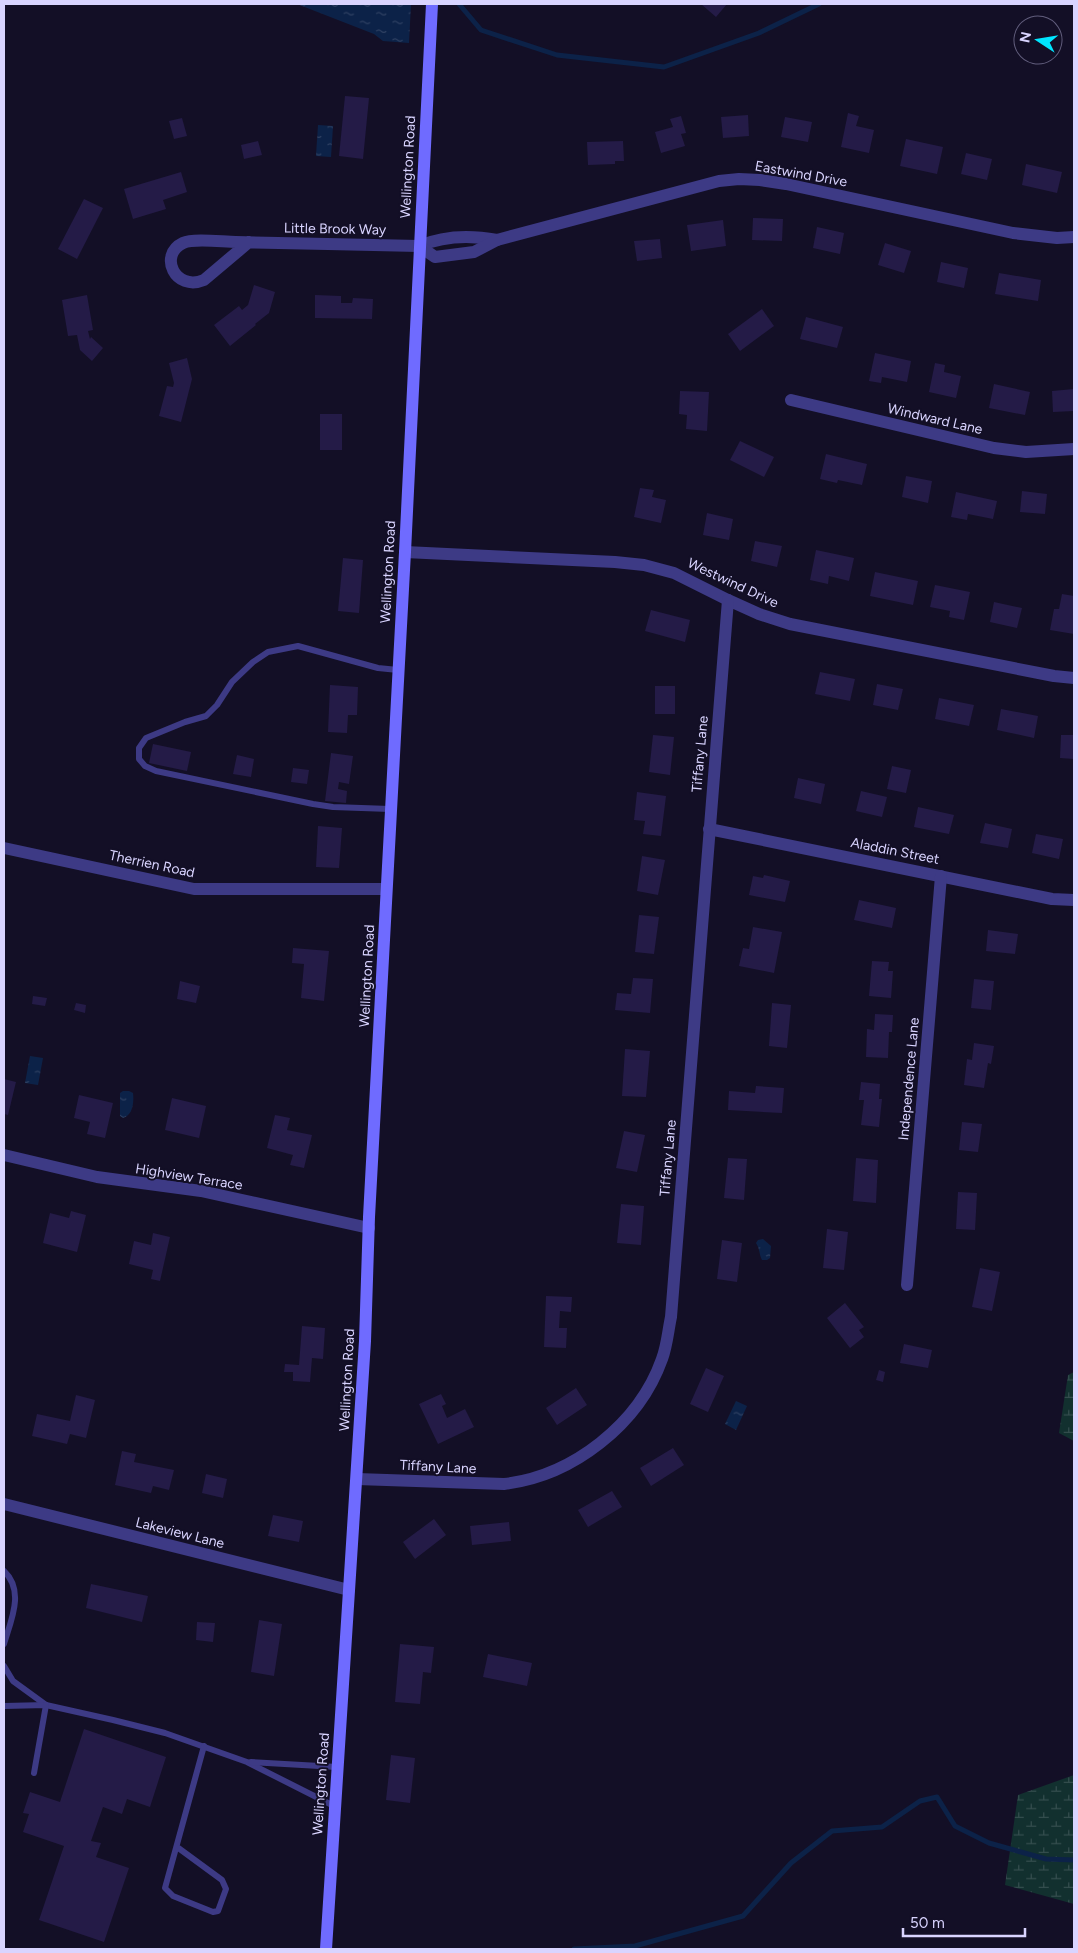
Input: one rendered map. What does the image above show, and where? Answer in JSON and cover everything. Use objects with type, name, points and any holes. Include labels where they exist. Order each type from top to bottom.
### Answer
[{"type":"main road","name":"Wellington Road","points":[[326,1949],[365,1342],[369,1228],[432,4]]},
{"type":"street","name":"Eastwind Drive","points":[[419,246],[434,240],[478,237],[497,240],[701,185],[738,179],[786,184],[1013,234],[1074,237]]},
{"type":"street","name":"Little Brook Way","points":[[250,242],[198,283],[185,282],[174,274],[172,268],[173,254],[183,243],[190,241],[250,242],[419,246]]},
{"type":"street","name":"Windward Lane","points":[[792,400],[994,448],[1026,452],[1074,450]]},
{"type":"street","name":"Westwind Drive","points":[[405,552],[615,562],[644,566],[674,573],[759,614],[809,629],[1074,678]]},
{"type":"street","name":"Tiffany Lane","points":[[357,1479],[480,1484],[524,1482],[560,1469],[594,1448],[622,1423],[646,1393],[663,1358],[671,1317],[728,600]]},
{"type":"street","name":"Aladdin Street","points":[[710,829],[1052,899],[1074,900]]},
{"type":"street","name":"Therrien Road","points":[[4,848],[194,889],[386,889]]},
{"type":"street","name":"Independence Lane","points":[[907,1285],[941,876]]},
{"type":"street","name":"Highview Terrace","points":[[4,1155],[90,1176],[201,1191],[369,1228]]},
{"type":"street","name":"Lakeview Lane","points":[[4,1504],[348,1590]]},
{"type":"lane","points":[[390,809],[333,807],[313,804],[156,771],[146,766],[139,759],[139,748],[146,738],[185,722],[206,716],[217,705],[232,682],[252,662],[268,652],[298,646],[378,668],[398,670]]},
{"type":"lane","points":[[4,1571],[11,1578],[17,1601],[4,1644]]},
{"type":"lane","points":[[4,1666],[13,1680],[46,1705]]},
{"type":"lane","points":[[34,1773],[46,1705]]},
{"type":"lane","points":[[4,1706],[46,1705],[114,1720],[204,1746],[247,1762],[334,1806]]},
{"type":"lane","points":[[177,1847],[222,1880],[226,1889],[218,1911],[213,1912],[173,1896],[165,1888],[204,1746]]},
{"type":"lane","points":[[247,1762],[337,1767]]},
{"type":"green space","points":[[1074,1372],[1074,1441],[1059,1433],[1068,1375]]},
{"type":"green space","points":[[1074,1775],[1074,1904],[1005,1885],[1018,1795]]},
{"type":"water","points":[[297,4],[411,4],[409,43],[383,41],[374,34]]},
{"type":"water","points":[[318,125],[333,126],[331,157],[316,156]]},
{"type":"water","points":[[30,1056],[43,1058],[38,1085],[25,1083]]},
{"type":"water","points":[[123,1091],[133,1093],[133,1104],[129,1114],[123,1118],[120,1116],[120,1093]]},
{"type":"water","points":[[763,1239],[771,1246],[770,1258],[767,1260],[762,1260],[756,1243],[758,1240]]},
{"type":"water","points":[[736,1401],[747,1406],[736,1430],[725,1424]]},
{"type":"building","points":[[701,4],[727,4],[716,17]]},
{"type":"building","points":[[345,96],[369,98],[363,159],[339,156]]},
{"type":"building","points":[[848,113],[859,116],[856,126],[874,130],[869,153],[841,147]]},
{"type":"building","points":[[748,115],[749,136],[723,138],[721,117]]},
{"type":"building","points":[[681,116],[686,133],[681,134],[685,146],[661,153],[655,132],[673,127],[670,119]]},
{"type":"building","points":[[785,117],[812,122],[808,142],[781,137]]},
{"type":"building","points":[[182,118],[187,136],[174,139],[169,121]]},
{"type":"building","points":[[906,139],[943,147],[937,174],[900,166]]},
{"type":"building","points":[[258,141],[262,155],[244,159],[241,145]]},
{"type":"building","points":[[623,141],[624,161],[615,161],[615,164],[588,165],[587,142]]},
{"type":"building","points":[[966,153],[992,159],[987,180],[961,174]]},
{"type":"building","points":[[1026,164],[1062,172],[1057,193],[1022,185]]},
{"type":"building","points":[[181,172],[187,192],[163,200],[166,209],[133,219],[124,189]]},
{"type":"building","points":[[84,199],[103,208],[77,259],[58,249]]},
{"type":"building","points":[[753,218],[783,219],[782,241],[752,240]]},
{"type":"building","points":[[723,220],[726,246],[691,251],[687,225]]},
{"type":"building","points":[[817,227],[844,233],[840,254],[813,248]]},
{"type":"building","points":[[660,239],[662,258],[637,261],[634,241]]},
{"type":"building","points":[[885,243],[911,251],[904,273],[878,265]]},
{"type":"building","points":[[941,262],[968,268],[964,288],[937,282]]},
{"type":"building","points":[[999,273],[1041,280],[1038,301],[995,294]]},
{"type":"building","points":[[254,285],[275,292],[269,313],[230,346],[214,325],[239,306],[242,310],[248,305]]},
{"type":"building","points":[[87,295],[93,330],[88,331],[90,339],[91,337],[103,348],[92,361],[80,350],[77,335],[68,336],[62,300]]},
{"type":"building","points":[[315,295],[341,296],[341,303],[352,303],[353,298],[373,299],[372,319],[315,318]]},
{"type":"building","points":[[762,309],[774,326],[740,351],[728,334]]},
{"type":"building","points":[[806,317],[843,327],[837,348],[800,339]]},
{"type":"building","points":[[875,353],[911,361],[907,382],[882,377],[881,383],[869,381]]},
{"type":"building","points":[[187,358],[192,379],[181,422],[159,416],[167,386],[173,387],[174,383],[169,363]]},
{"type":"building","points":[[935,363],[945,365],[944,372],[961,376],[956,398],[929,392]]},
{"type":"building","points":[[994,384],[1030,392],[1025,415],[989,408]]},
{"type":"building","points":[[1074,389],[1074,411],[1053,412],[1052,391]]},
{"type":"building","points":[[680,391],[709,392],[707,431],[686,429],[687,415],[679,414]]},
{"type":"building","points":[[320,414],[342,414],[342,450],[320,450]]},
{"type":"building","points":[[740,441],[774,457],[764,477],[730,460]]},
{"type":"building","points":[[826,454],[867,464],[862,485],[838,480],[837,483],[820,479]]},
{"type":"building","points":[[906,476],[932,481],[928,503],[902,497]]},
{"type":"building","points":[[640,488],[654,490],[652,497],[666,500],[661,523],[634,517]]},
{"type":"building","points":[[1022,491],[1047,494],[1045,514],[1020,512]]},
{"type":"building","points":[[956,492],[997,501],[993,519],[968,514],[967,520],[951,517]]},
{"type":"building","points":[[707,513],[733,519],[729,540],[703,535]]},
{"type":"building","points":[[755,541],[782,546],[777,567],[751,561]]},
{"type":"building","points":[[816,550],[854,558],[849,581],[829,576],[828,584],[810,580]]},
{"type":"building","points":[[343,558],[363,560],[359,613],[338,611]]},
{"type":"building","points":[[875,572],[918,581],[913,605],[870,596]]},
{"type":"building","points":[[935,585],[970,592],[964,620],[949,617],[950,611],[930,607]]},
{"type":"building","points":[[1062,594],[1074,596],[1074,634],[1050,630],[1054,609],[1059,609]]},
{"type":"building","points":[[994,602],[1022,608],[1017,628],[990,622]]},
{"type":"building","points":[[651,610],[690,620],[685,642],[645,631]]},
{"type":"building","points":[[820,672],[855,679],[850,701],[815,694]]},
{"type":"building","points":[[877,684],[903,689],[898,710],[873,705]]},
{"type":"building","points":[[330,685],[358,687],[357,715],[348,715],[347,733],[328,732]]},
{"type":"building","points":[[655,686],[675,686],[675,714],[655,714]]},
{"type":"building","points":[[939,698],[974,705],[969,726],[935,719]]},
{"type":"building","points":[[1001,709],[1038,716],[1034,738],[997,730]]},
{"type":"building","points":[[653,735],[674,737],[670,775],[649,772]]},
{"type":"building","points":[[1061,735],[1074,735],[1074,759],[1060,758]]},
{"type":"building","points":[[153,744],[191,752],[187,771],[149,763]]},
{"type":"building","points":[[331,753],[353,756],[349,784],[339,782],[338,789],[347,791],[346,803],[325,801]]},
{"type":"building","points":[[237,755],[254,759],[251,777],[233,774]]},
{"type":"building","points":[[892,766],[911,770],[906,793],[887,789]]},
{"type":"building","points":[[293,768],[309,770],[307,784],[291,782]]},
{"type":"building","points":[[798,778],[825,784],[821,804],[794,798]]},
{"type":"building","points":[[861,791],[887,797],[882,817],[856,811]]},
{"type":"building","points":[[637,792],[666,796],[661,836],[643,834],[645,821],[634,820]]},
{"type":"building","points":[[918,807],[954,815],[949,834],[914,827]]},
{"type":"building","points":[[985,823],[1012,829],[1008,848],[980,843]]},
{"type":"building","points":[[318,826],[342,828],[339,868],[316,867]]},
{"type":"building","points":[[1036,834],[1063,839],[1059,859],[1032,853]]},
{"type":"building","points":[[642,856],[665,860],[658,895],[637,891]]},
{"type":"building","points":[[764,875],[790,881],[785,902],[749,895],[753,876],[763,878]]},
{"type":"building","points":[[859,900],[896,908],[892,928],[854,920]]},
{"type":"building","points":[[639,915],[659,917],[654,954],[635,952]]},
{"type":"building","points":[[753,927],[782,932],[774,973],[739,966],[743,948],[749,949]]},
{"type":"building","points":[[988,930],[1018,934],[1015,954],[986,951]]},
{"type":"building","points":[[293,948],[329,951],[324,1001],[301,998],[304,964],[292,963]]},
{"type":"building","points":[[872,961],[889,962],[888,971],[893,971],[891,998],[869,996]]},
{"type":"building","points":[[633,978],[653,979],[650,1013],[615,1010],[617,993],[631,994]]},
{"type":"building","points":[[974,979],[994,981],[991,1010],[971,1008]]},
{"type":"building","points":[[180,981],[200,986],[196,1003],[177,999]]},
{"type":"building","points":[[33,996],[47,998],[45,1006],[32,1004]]},
{"type":"building","points":[[76,1003],[86,1005],[85,1013],[74,1010]]},
{"type":"building","points":[[772,1003],[791,1005],[787,1048],[769,1046]]},
{"type":"building","points":[[875,1014],[893,1015],[892,1032],[889,1032],[888,1058],[866,1057],[867,1029],[874,1030]]},
{"type":"building","points":[[974,1043],[994,1046],[991,1064],[988,1063],[984,1088],[964,1085],[967,1059],[972,1060]]},
{"type":"building","points":[[625,1049],[650,1051],[646,1097],[622,1096]]},
{"type":"building","points":[[4,1079],[16,1082],[8,1115],[4,1114]]},
{"type":"building","points":[[861,1082],[880,1084],[879,1099],[882,1099],[879,1127],[861,1125],[864,1100],[859,1100]]},
{"type":"building","points":[[756,1086],[784,1088],[782,1113],[728,1110],[729,1091],[755,1093]]},
{"type":"building","points":[[79,1095],[113,1103],[105,1138],[87,1134],[90,1122],[74,1118]]},
{"type":"building","points":[[172,1098],[206,1106],[199,1138],[165,1130]]},
{"type":"building","points":[[275,1115],[290,1118],[287,1130],[312,1135],[304,1168],[290,1165],[293,1155],[267,1148]]},
{"type":"building","points":[[962,1122],[982,1124],[978,1152],[959,1150]]},
{"type":"building","points":[[624,1131],[645,1135],[637,1172],[616,1168]]},
{"type":"building","points":[[728,1158],[747,1159],[744,1200],[724,1198]]},
{"type":"building","points":[[856,1158],[878,1160],[876,1203],[853,1201]]},
{"type":"building","points":[[958,1192],[977,1193],[975,1230],[956,1229]]},
{"type":"building","points":[[621,1204],[644,1206],[641,1245],[617,1243]]},
{"type":"building","points":[[71,1211],[86,1215],[77,1252],[43,1243],[50,1213],[69,1218]]},
{"type":"building","points":[[827,1229],[848,1232],[844,1270],[823,1268]]},
{"type":"building","points":[[153,1233],[170,1237],[160,1281],[151,1279],[153,1270],[129,1264],[134,1241],[151,1245]]},
{"type":"building","points":[[722,1240],[742,1243],[737,1282],[717,1279]]},
{"type":"building","points":[[980,1268],[1000,1272],[992,1311],[972,1307]]},
{"type":"building","points":[[546,1296],[572,1297],[571,1312],[560,1311],[559,1328],[567,1328],[566,1348],[544,1347]]},
{"type":"building","points":[[845,1303],[864,1327],[859,1330],[864,1337],[850,1348],[827,1318]]},
{"type":"building","points":[[302,1326],[325,1328],[323,1359],[312,1358],[310,1382],[293,1381],[293,1372],[284,1372],[285,1364],[299,1365]]},
{"type":"building","points":[[904,1344],[932,1350],[928,1368],[900,1363]]},
{"type":"building","points":[[706,1368],[724,1376],[708,1412],[690,1404]]},
{"type":"building","points":[[879,1370],[885,1372],[883,1382],[876,1380]]},
{"type":"building","points":[[576,1388],[587,1405],[557,1425],[546,1408]]},
{"type":"building","points":[[441,1394],[446,1404],[442,1406],[447,1418],[465,1409],[474,1427],[438,1444],[419,1404]]},
{"type":"building","points":[[76,1395],[95,1400],[86,1438],[70,1434],[67,1444],[32,1436],[37,1414],[70,1421]]},
{"type":"building","points":[[673,1448],[684,1465],[651,1486],[640,1468]]},
{"type":"building","points":[[122,1451],[136,1454],[134,1462],[174,1470],[169,1490],[153,1486],[151,1493],[115,1485]]},
{"type":"building","points":[[206,1474],[227,1479],[223,1498],[202,1493]]},
{"type":"building","points":[[612,1491],[622,1507],[588,1527],[578,1510]]},
{"type":"building","points":[[273,1515],[303,1521],[299,1542],[268,1536]]},
{"type":"building","points":[[434,1519],[446,1535],[415,1559],[403,1542]]},
{"type":"building","points":[[509,1522],[511,1541],[472,1545],[470,1526]]},
{"type":"building","points":[[91,1584],[148,1596],[142,1622],[86,1608]]},
{"type":"building","points":[[259,1620],[282,1624],[274,1676],[251,1672]]},
{"type":"building","points":[[197,1622],[215,1623],[213,1642],[196,1640]]},
{"type":"building","points":[[400,1644],[434,1647],[431,1673],[423,1672],[420,1704],[395,1702]]},
{"type":"building","points":[[488,1654],[532,1663],[527,1686],[483,1677]]},
{"type":"building","points":[[84,1729],[166,1757],[150,1807],[127,1799],[122,1814],[103,1807],[91,1841],[101,1843],[96,1857],[129,1868],[104,1942],[39,1920],[64,1846],[23,1832],[29,1814],[23,1813],[30,1792],[60,1802]]},
{"type":"building","points":[[391,1755],[415,1758],[410,1803],[386,1800]]},
{"type":"waterway","points":[[459,4],[481,30],[557,55],[664,67],[759,33],[819,4]]},
{"type":"waterway","points":[[574,1949],[635,1946],[743,1916],[791,1863],[832,1831],[882,1827],[920,1801],[937,1797],[955,1826],[989,1843],[1046,1859],[1074,1860]]}]
